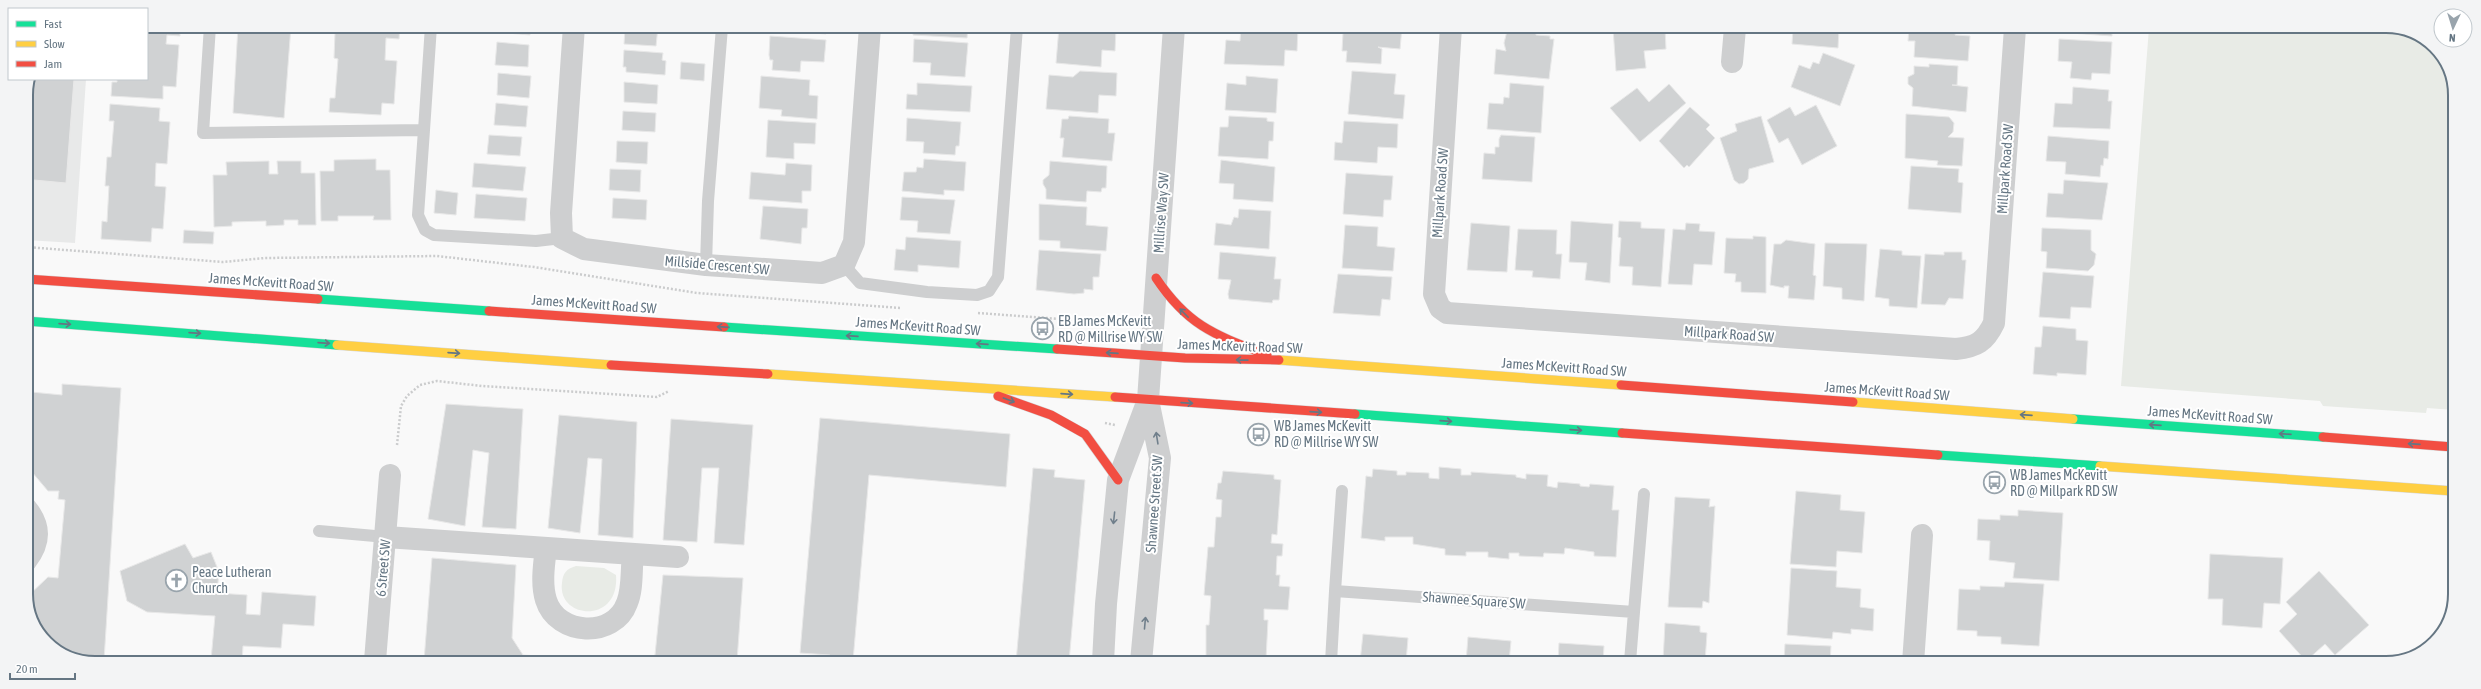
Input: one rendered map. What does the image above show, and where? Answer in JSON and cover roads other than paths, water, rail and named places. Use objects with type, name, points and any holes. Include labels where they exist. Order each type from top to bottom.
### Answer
[{"type":"main road","points":[[1156,278],[1167,297],[1196,326],[1281,360]]},
{"type":"main road","name":"James McKevitt Road SW","points":[[33,279],[1151,356],[1281,360],[2448,447]]},
{"type":"main road","points":[[33,322],[553,361],[972,387],[2448,491]]},
{"type":"main road","points":[[972,387],[1051,415],[1085,434],[1118,480]]},
{"type":"street","points":[[562,238],[561,213],[574,33]]},
{"type":"street","points":[[844,265],[854,242],[870,33]]},
{"type":"street","name":"Millrise Way SW","points":[[1148,400],[1174,33]]},
{"type":"street","name":"Millpark Road SW","points":[[1451,33],[1434,294],[1440,308],[1447,313],[1956,349],[1972,348],[1984,341],[1994,323],[2015,33]]},
{"type":"street","points":[[1732,62],[1734,33]]},
{"type":"street","name":"Millside Crescent SW","points":[[562,238],[584,249],[706,266],[822,273],[844,265]]},
{"type":"street","name":"Shawnee Street SW","points":[[1103,656],[1106,604],[1118,480],[1148,400]]},
{"type":"street","name":"Shawnee Street SW","points":[[1142,656],[1160,458],[1148,400]]},
{"type":"street","name":"6 Street SW","points":[[375,656],[390,475]]},
{"type":"street","points":[[33,516],[37,528],[38,540],[33,552]]},
{"type":"street","points":[[1913,656],[1922,535]]},
{"type":"street","points":[[386,537],[678,557]]},
{"type":"street","points":[[546,548],[544,589],[546,600],[558,619],[585,629],[607,625],[623,611],[629,597],[633,554]]},
{"type":"lane","points":[[209,33],[202,133],[424,130]]},
{"type":"lane","points":[[431,33],[418,215],[425,230],[434,235],[536,241],[562,238]]},
{"type":"lane","points":[[706,266],[708,201],[722,33]]},
{"type":"lane","points":[[844,265],[860,283],[927,292],[977,295],[989,291],[998,277],[1017,33]]},
{"type":"lane","points":[[1331,656],[1342,491]]},
{"type":"lane","points":[[1630,656],[1644,494]]},
{"type":"lane","points":[[318,531],[386,537]]},
{"type":"lane","name":"Shawnee Square SW","points":[[1336,591],[1634,612]]},
{"type":"place","name":"EB James McKevitt RD @ Millrise WY SW","points":[[1042,329]]},
{"type":"place","name":"WB James McKevitt RD @ Millrise WY SW","points":[[1258,434]]},
{"type":"place","name":"WB James McKevitt RD @ Millpark RD SW","points":[[1994,483]]},
{"type":"place","name":"Peace Lutheran Church","points":[[177,580]]}]
